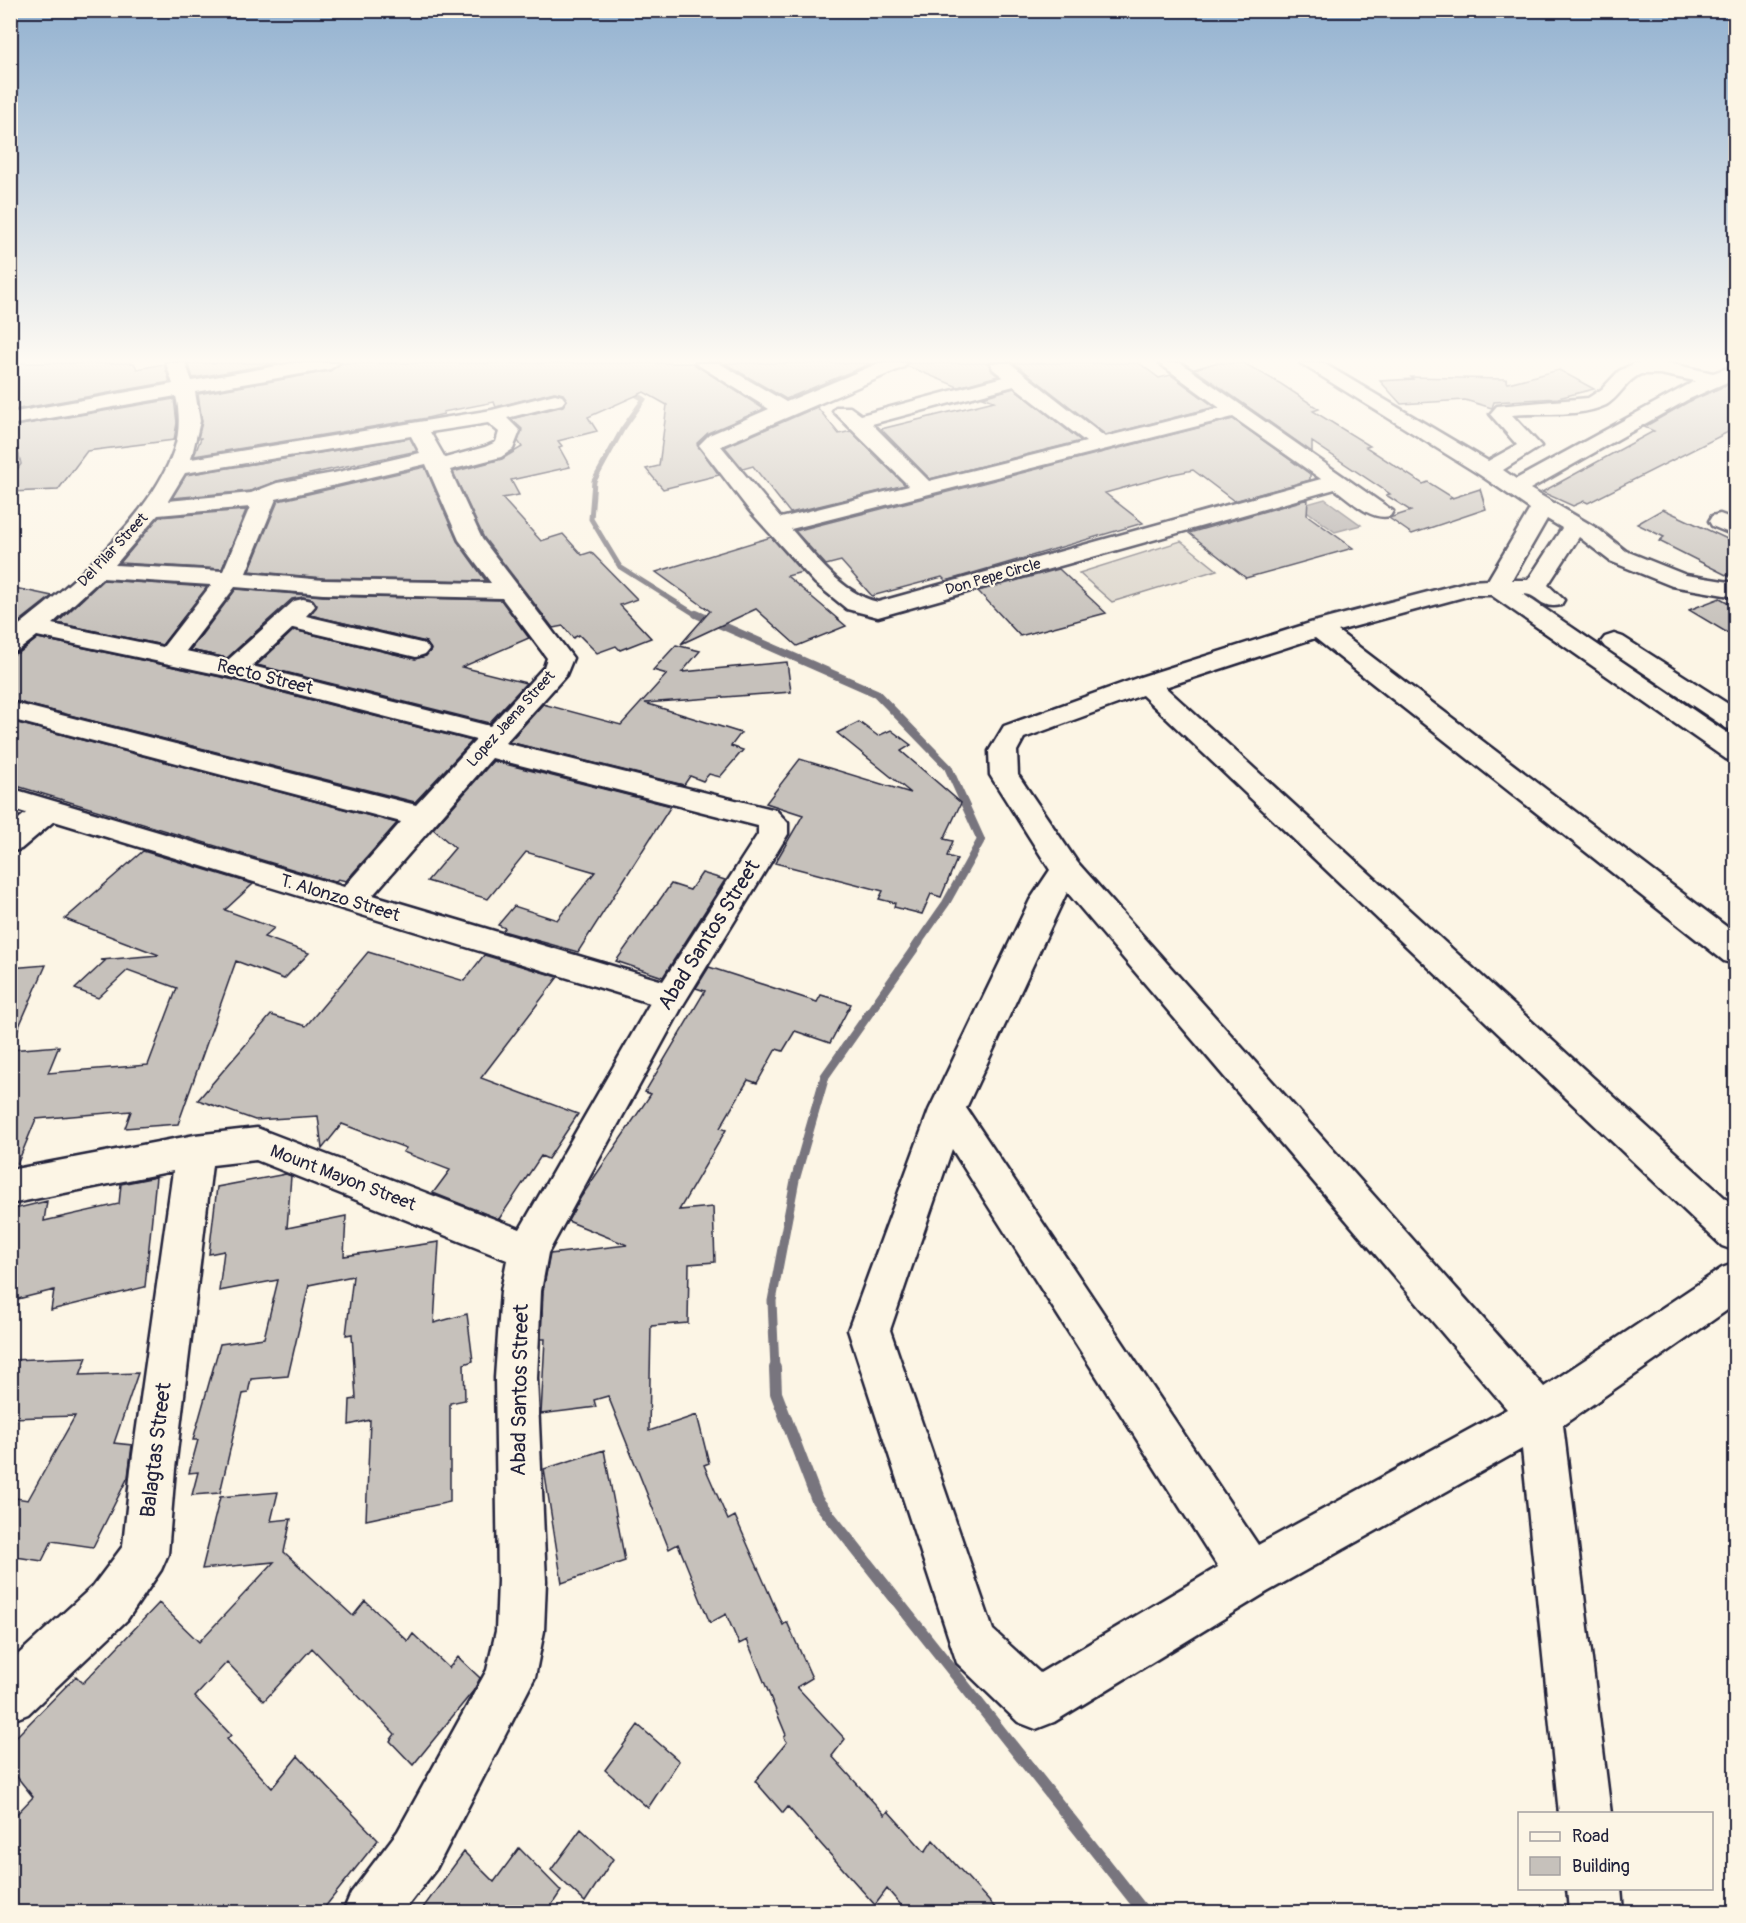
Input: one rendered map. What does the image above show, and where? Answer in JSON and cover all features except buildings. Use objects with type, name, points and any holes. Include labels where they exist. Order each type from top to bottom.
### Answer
[{"type":"street","name":"Del Pilar Street","points":[[10,645],[98,571],[150,509],[177,468],[184,453]]},
{"type":"street","points":[[177,468],[269,453]]},
{"type":"street","name":"Lopez Jaena Street","points":[[350,901],[422,817],[557,669],[560,658],[471,540],[430,453]]},
{"type":"street","points":[[150,509],[234,503],[278,490],[488,453]]},
{"type":"street","name":"Don Pepe Circle","points":[[716,453],[777,526],[840,593],[856,604],[878,610],[1339,481]]},
{"type":"street","points":[[889,453],[924,488]]},
{"type":"street","points":[[777,526],[1070,453]]},
{"type":"street","points":[[1298,453],[1382,511]]},
{"type":"street","points":[[1459,453],[1542,507],[1582,530],[1618,556],[1638,566],[1681,581],[1736,590]]},
{"type":"street","points":[[1488,470],[1518,453]]},
{"type":"street","points":[[1516,488],[1579,453]]},
{"type":"street","points":[[169,656],[230,579],[266,495]]},
{"type":"street","points":[[1496,587],[1542,507]]},
{"type":"street","points":[[1535,587],[1551,563],[1582,530]]},
{"type":"street","points":[[1514,555],[1551,563]]},
{"type":"street","points":[[98,571],[323,587],[509,591]]},
{"type":"street","points":[[233,669],[323,587]]},
{"type":"street","points":[[1496,587],[1736,753]]},
{"type":"street","points":[[1585,1812],[1540,1415],[1066,870],[1004,775],[1003,751],[1014,732],[1146,684],[1318,628],[1470,588],[1535,587],[1736,722]]},
{"type":"street","points":[[289,620],[416,649]]},
{"type":"street","name":"Recto Street","points":[[33,628],[233,669],[766,817],[772,823]]},
{"type":"street","points":[[1318,628],[1736,952]]},
{"type":"street","points":[[1146,684],[1736,1234]]},
{"type":"street","points":[[10,710],[422,817]]},
{"type":"street","name":"T. Alonzo Street","points":[[10,798],[670,996]]},
{"type":"street","points":[[10,842],[49,810]]},
{"type":"street","name":"Abad Santos Street","points":[[370,1912],[417,1850],[510,1677],[520,1631],[522,1581],[516,1378],[521,1291],[529,1250],[670,996],[772,834],[772,823]]},
{"type":"street","points":[[1066,870],[1046,900],[947,1110],[869,1330],[974,1646],[1036,1704],[1250,1575],[1540,1415],[1736,1281]]},
{"type":"street","points":[[947,1110],[1250,1575]]},
{"type":"street","name":"Mount Mayon Street","points":[[10,1187],[195,1151],[257,1144],[529,1250]]},
{"type":"street","name":"Balagtas Street","points":[[10,1696],[110,1603],[145,1554],[153,1469],[195,1151]]},
{"type":"street","points":[[1594,1890],[1596,1912]]},
{"type":"shaded area","points":[[1325,499],[1361,525],[1335,532],[1300,506]]},
{"type":"shaded area","points":[[1181,541],[1217,570],[1112,602],[1079,573]]},
{"type":"waterway","points":[[610,453],[594,481],[591,519],[620,567],[698,616]]},
{"type":"waterway","points":[[696,614],[876,693],[948,767],[981,840],[946,903],[918,943]]},
{"type":"waterway","points":[[775,1369],[772,1301],[795,1180],[825,1076],[919,942]]},
{"type":"waterway","points":[[775,1368],[776,1393],[817,1500],[1144,1912]]}]
